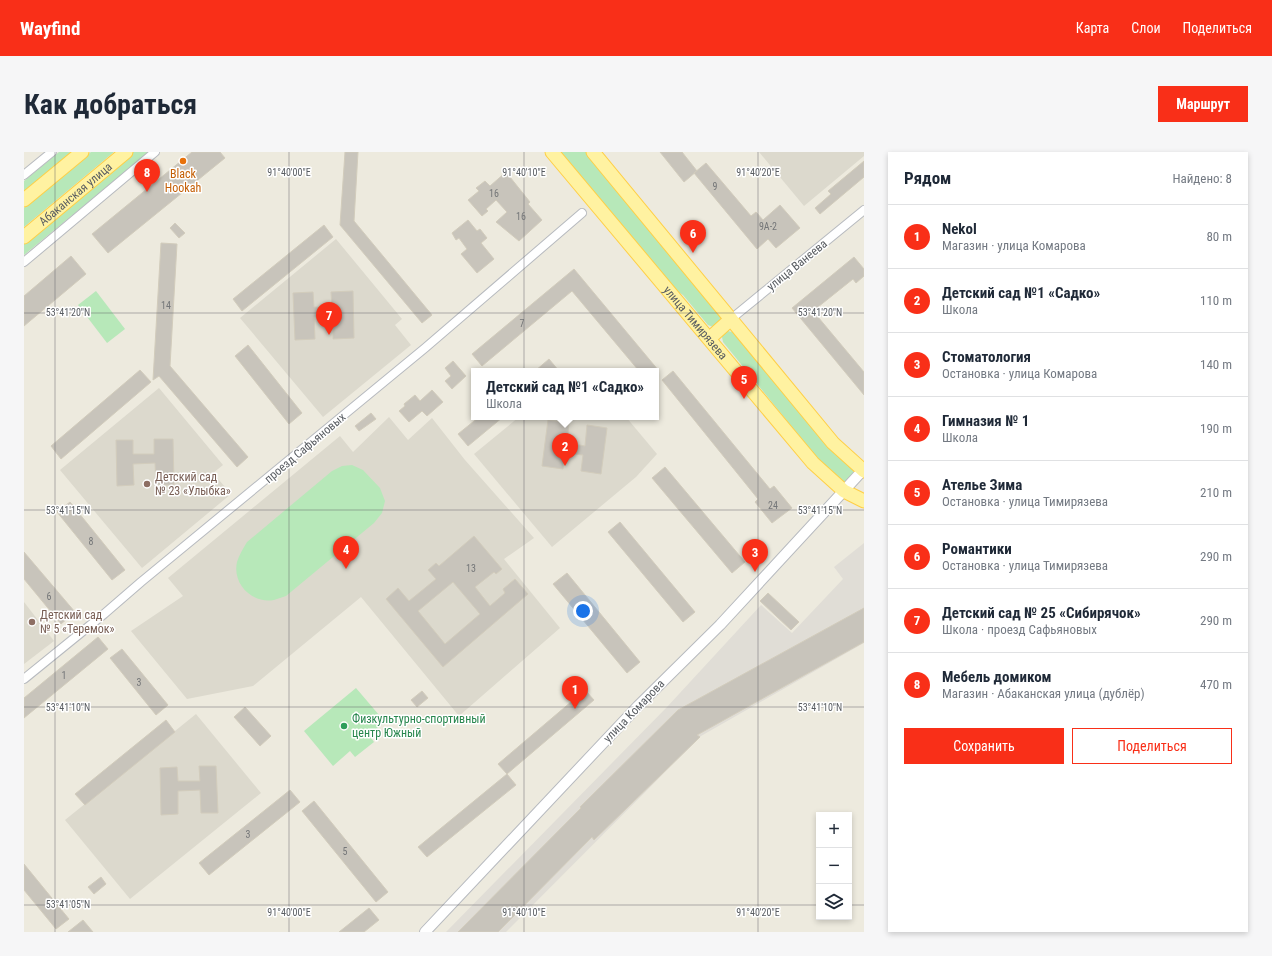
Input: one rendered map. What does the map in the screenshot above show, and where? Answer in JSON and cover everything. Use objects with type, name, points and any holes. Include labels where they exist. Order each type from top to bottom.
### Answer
[{"type":"main road","points":[[24,200],[82,152]]},
{"type":"main road","name":"Абаканская улица","points":[[24,237],[126,152]]},
{"type":"main road","name":"улица Тимирязева","points":[[552,152],[710,338],[813,463],[844,491],[864,501]]},
{"type":"main road","points":[[593,152],[833,443],[864,470]]},
{"type":"main road","points":[[710,338],[731,319]]},
{"type":"street","points":[[24,175],[52,152]]},
{"type":"street","points":[[24,262],[154,152]]},
{"type":"street","name":"улица Ванеева","points":[[731,319],[864,210]]},
{"type":"street","name":"проезд Сафьяновых","points":[[24,679],[419,353],[582,213]]},
{"type":"street","name":"улица Комарова","points":[[425,932],[667,676],[720,625],[864,470]]},
{"type":"shaded area","points":[[759,152],[864,152],[864,156],[804,206]]},
{"type":"shaded area","points":[[336,239],[402,319],[395,325],[411,345],[323,417],[240,318]]},
{"type":"shaded area","name":"Детский сад № 23 «Улыбка»","points":[[159,388],[223,465],[213,473],[231,494],[142,568],[60,470]]},
{"type":"shaded area","points":[[389,417],[408,440],[432,418],[465,460],[534,538],[504,559],[560,628],[459,716],[361,597],[253,686],[187,699],[131,631],[183,596],[168,578],[340,436],[353,452]]},
{"type":"shaded area","points":[[515,420],[629,420],[657,454],[636,477],[552,547],[474,454]]},
{"type":"shaded area","points":[[864,543],[864,643],[701,736],[506,932],[446,932],[667,707],[761,605],[792,633],[843,579],[834,567]]},
{"type":"shaded area","name":"Детский сад № 5 «Теремок»","points":[[24,602],[54,641],[24,664]]},
{"type":"shaded area","points":[[196,714],[261,793],[130,899],[65,820]]},
{"type":"green space","points":[[59,152],[77,152],[24,195],[24,181]]},
{"type":"green space","points":[[91,152],[114,152],[24,227],[24,208]]},
{"type":"green space","points":[[132,152],[149,152],[24,255],[24,241]]},
{"type":"green space","points":[[559,152],[587,152],[720,315],[721,320],[717,325],[713,327],[708,325],[683,295],[674,289]]},
{"type":"green space","points":[[96,291],[125,329],[107,343],[78,305]]},
{"type":"green space","points":[[728,331],[736,333],[853,469],[854,475],[847,482],[843,481],[813,453],[723,342],[723,333]]},
{"type":"green space","points":[[352,465],[363,470],[380,488],[385,501],[382,513],[374,523],[286,596],[274,600],[266,600],[251,596],[241,585],[236,570],[238,559],[247,542],[332,471],[342,466]]},
{"type":"green space","name":"Физкультурно-спортивный центр Южный","points":[[356,688],[385,722],[369,735],[374,742],[355,757],[350,751],[333,766],[304,731]]},
{"type":"building","points":[[192,152],[220,152],[225,158],[108,253],[92,234]]},
{"type":"building","points":[[345,152],[358,152],[354,221],[432,315],[422,323],[340,225]]},
{"type":"building","points":[[660,152],[682,152],[697,171],[684,182]]},
{"type":"building","points":[[864,161],[864,177],[820,214],[815,208],[831,194],[828,191]]},
{"type":"building","points":[[706,163],[751,216],[756,212],[763,220],[780,205],[800,228],[776,248],[768,239],[757,249],[694,173]]},
{"type":"building","points":[[506,172],[530,202],[528,204],[542,220],[519,241],[496,222],[507,212],[496,200],[486,209],[488,211],[482,216],[468,200],[479,191],[476,188],[485,181],[490,186]]},
{"type":"building","points":[[468,220],[477,231],[480,229],[487,238],[481,243],[494,259],[477,273],[461,254],[467,249],[459,238],[456,240],[452,233]]},
{"type":"building","points":[[175,223],[185,233],[179,238],[170,228]]},
{"type":"building","points":[[324,225],[333,237],[242,311],[233,299]]},
{"type":"building","points":[[161,243],[177,244],[170,366],[248,457],[237,467],[159,376],[153,380]]},
{"type":"building","points":[[71,256],[86,274],[24,326],[24,296]]},
{"type":"building","points":[[854,257],[864,269],[864,276],[856,283],[853,279],[813,311],[864,372],[864,395],[792,308]]},
{"type":"building","points":[[574,269],[656,368],[636,368],[572,291],[482,366],[472,354]]},
{"type":"building","points":[[353,291],[354,338],[333,339],[333,316],[314,317],[315,339],[295,340],[293,293],[313,292],[314,307],[332,307],[331,292]]},
{"type":"building","points":[[248,345],[302,413],[289,424],[235,356]]},
{"type":"building","points":[[549,359],[556,368],[538,368]]},
{"type":"building","points":[[453,361],[466,376],[452,389],[445,381],[451,376],[445,368]]},
{"type":"building","points":[[140,370],[151,382],[61,459],[51,446]]},
{"type":"building","points":[[673,371],[770,489],[774,486],[792,508],[772,523],[755,502],[758,499],[662,380]]},
{"type":"building","points":[[432,390],[443,402],[427,416],[422,411],[409,422],[399,411],[405,406],[404,404],[415,395],[420,401]]},
{"type":"building","points":[[371,413],[376,419],[359,431],[355,426]]},
{"type":"building","points":[[475,420],[499,420],[468,446],[458,434]]},
{"type":"building","points":[[548,420],[569,423],[567,443],[585,446],[587,425],[607,428],[601,474],[581,471],[583,455],[565,453],[563,469],[542,466]]},
{"type":"building","points":[[154,439],[173,439],[174,485],[156,485],[155,463],[133,464],[134,485],[117,486],[116,440],[133,440],[133,454],[154,454]]},
{"type":"building","points":[[665,467],[745,562],[732,573],[652,478]]},
{"type":"building","points":[[70,502],[125,570],[112,580],[57,512]]},
{"type":"building","points":[[620,522],[695,612],[683,622],[608,532]]},
{"type":"building","points":[[474,536],[502,569],[496,574],[494,572],[475,587],[490,606],[505,593],[503,589],[515,579],[528,594],[443,667],[386,599],[398,588],[409,601],[436,579],[428,570],[436,563],[439,566]],"holes":[[[453,582],[480,614],[445,644],[418,611]]]},
{"type":"building","points":[[24,552],[75,612],[61,624],[24,579]]},
{"type":"building","points":[[567,573],[640,662],[627,673],[553,584]]},
{"type":"building","points":[[768,593],[799,622],[791,630],[760,601]]},
{"type":"building","points":[[864,608],[864,642],[697,735],[700,737],[594,840],[592,837],[498,932],[458,932],[581,808],[580,807],[678,710]]},
{"type":"building","points":[[98,637],[108,649],[24,718],[24,698]]},
{"type":"building","points":[[122,649],[168,705],[156,715],[110,658]]},
{"type":"building","points":[[585,690],[594,700],[507,774],[498,764]]},
{"type":"building","points":[[422,691],[428,698],[417,707],[411,700]]},
{"type":"building","points":[[245,707],[271,736],[260,746],[234,717]]},
{"type":"building","points":[[166,720],[175,732],[85,805],[75,794]]},
{"type":"building","points":[[199,766],[216,766],[218,813],[201,813],[200,790],[178,791],[178,814],[161,815],[160,768],[177,767],[178,781],[200,781]]},
{"type":"building","points":[[507,774],[516,785],[427,857],[418,847]]},
{"type":"building","points":[[290,790],[300,802],[209,875],[199,863]]},
{"type":"building","points":[[314,801],[388,892],[376,902],[302,811]]},
{"type":"building","points":[[24,864],[69,919],[56,929],[24,890]]},
{"type":"building","points":[[101,877],[106,884],[94,894],[88,887]]},
{"type":"building","points":[[369,908],[379,920],[364,932],[339,932]]},
{"type":"building","points":[[83,920],[93,932],[68,932]]},
{"type":"place","name":"Black Hookah","points":[[183,161]]},
{"type":"place","name":"Мебель домиком","points":[[147,192]]},
{"type":"place","name":"Романтики","points":[[693,253]]},
{"type":"place","name":"Детский сад № 25 «Сибирячок»","points":[[329,335]]},
{"type":"place","name":"Ателье Зима","points":[[744,399]]},
{"type":"place","name":"Детский сад №1 «Cадко»","points":[[565,466]]},
{"type":"place","name":"Детский сад № 23 «Улыбка»","points":[[147,484]]},
{"type":"place","name":"Гимназия № 1","points":[[346,569]]},
{"type":"place","name":"Стоматология","points":[[755,572]]},
{"type":"place","name":"Детский сад № 5 «Теремок»","points":[[32,622]]},
{"type":"place","name":"Nekol","points":[[575,709]]},
{"type":"place","name":"Физкультурно-спортивный центр Южный","points":[[344,726]]}]
